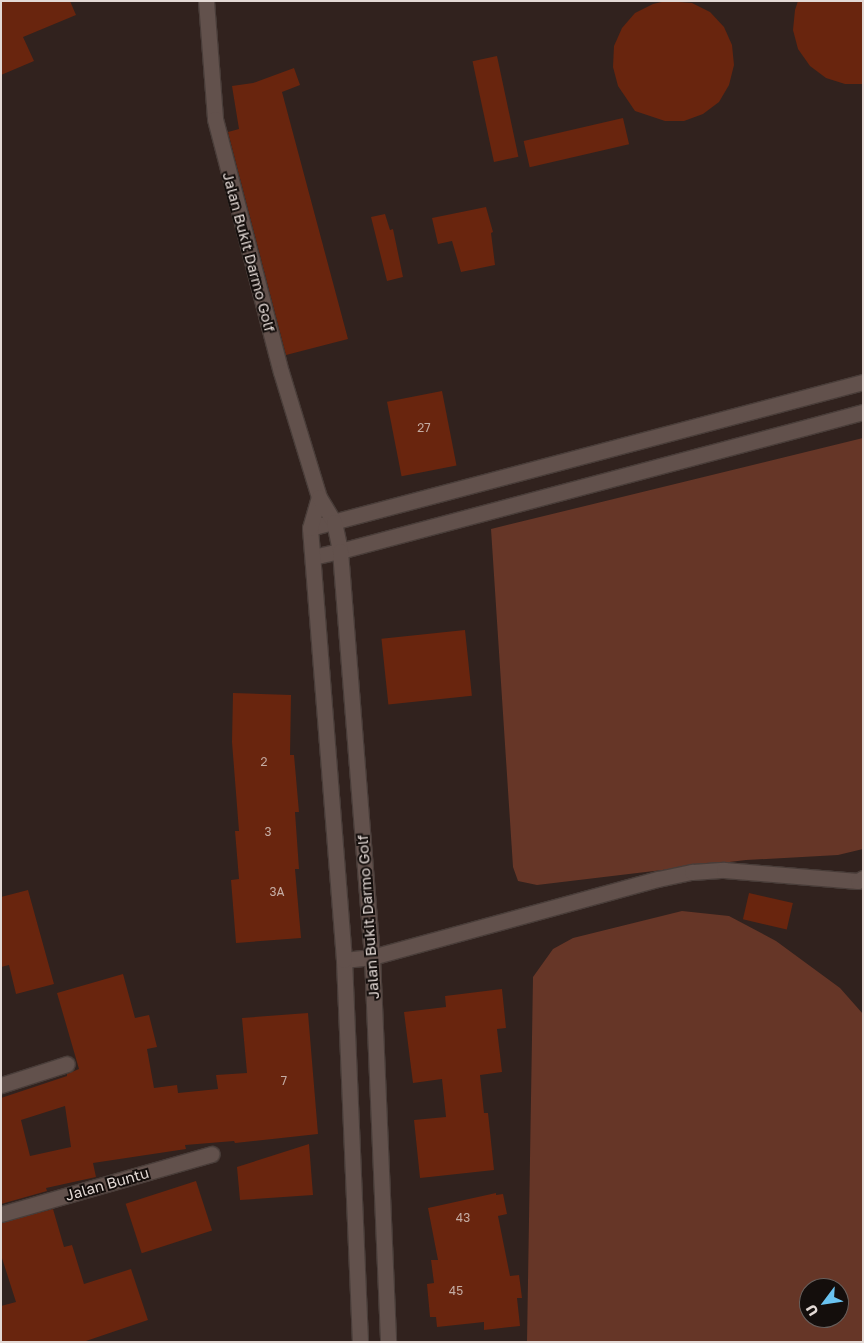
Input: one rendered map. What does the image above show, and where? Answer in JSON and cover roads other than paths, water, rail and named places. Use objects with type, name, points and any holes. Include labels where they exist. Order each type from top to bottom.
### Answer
[{"type":"street","name":"Jalan Bukit Darmo Golf","points":[[206,1],[217,129],[281,372],[318,497],[334,522],[340,551],[372,957],[388,1342]]},
{"type":"street","points":[[310,528],[863,382]]},
{"type":"street","points":[[313,557],[863,412]]},
{"type":"street","name":"Jalan Bukit Darmo Golf","points":[[318,497],[310,528],[344,960],[360,1342]]},
{"type":"street","points":[[344,960],[372,957],[692,872],[724,870],[861,884]]},
{"type":"street","points":[[1,1085],[67,1064]]},
{"type":"street","name":"Jalan Buntu","points":[[1,1214],[212,1154]]}]
